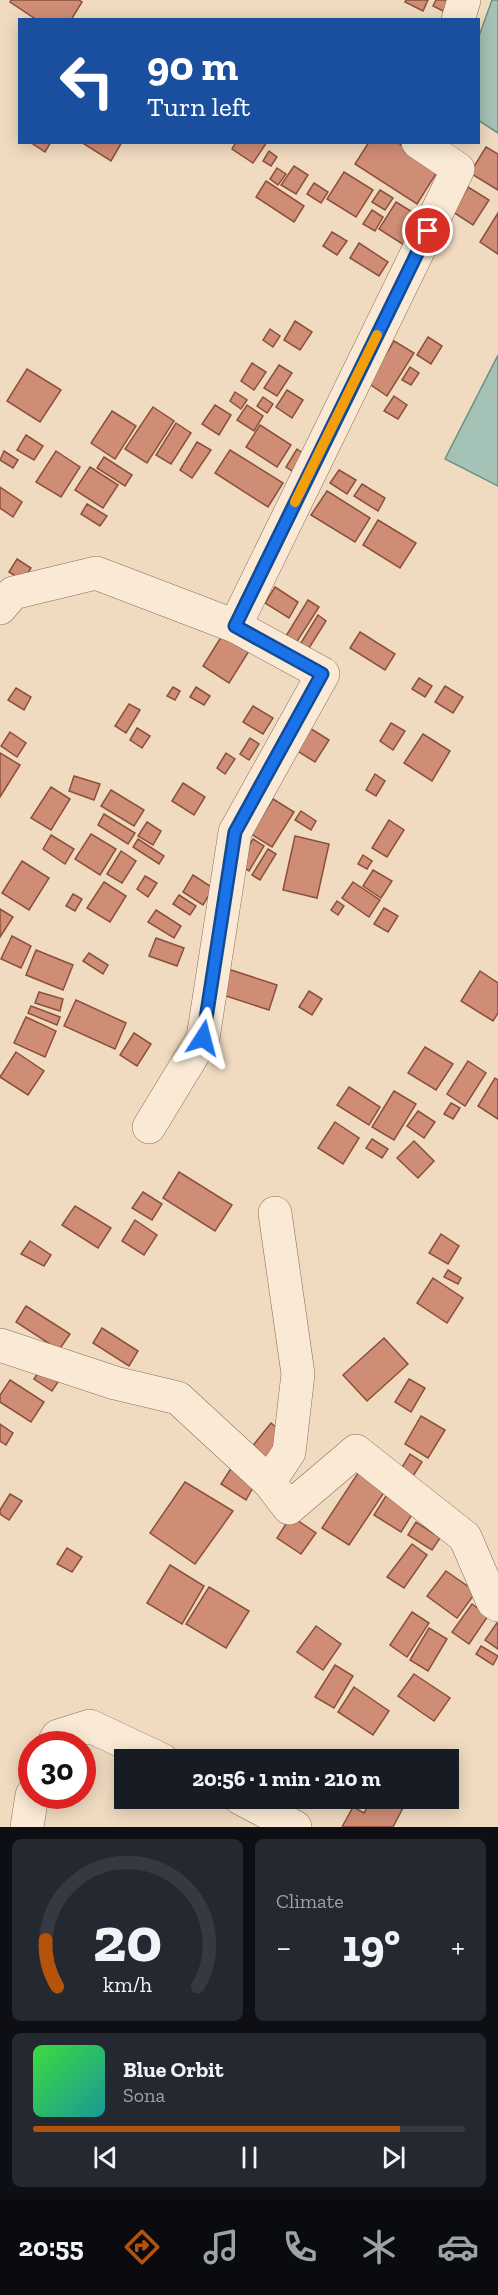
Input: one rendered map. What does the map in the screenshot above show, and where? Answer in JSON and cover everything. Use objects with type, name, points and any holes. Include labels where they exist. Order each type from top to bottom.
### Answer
[{"type":"street","points":[[459,18],[464,0]]},
{"type":"street","points":[[235,626],[458,168],[421,144]]},
{"type":"street","points":[[0,608],[13,593],[96,573],[235,626],[322,674],[235,832],[203,1038],[149,1126]]},
{"type":"street","points":[[269,1482],[289,1452],[298,1374],[275,1213]]},
{"type":"street","points":[[0,1344],[115,1383],[178,1398],[269,1482],[289,1508],[356,1451],[465,1536],[493,1602],[498,1605]]},
{"type":"street","points":[[74,1731],[90,1726],[139,1749]]},
{"type":"street","points":[[27,1827],[30,1809]]},
{"type":"street","points":[[261,1809],[295,1827]]},
{"type":"shaded area","points":[[492,0],[498,0],[498,133],[480,121],[480,33]]},
{"type":"shaded area","points":[[498,355],[498,486],[445,459]]},
{"type":"building","points":[[11,0],[79,0],[82,2],[72,18],[34,18],[10,2]]},
{"type":"building","points":[[406,0],[428,0],[423,11],[405,2]]},
{"type":"building","points":[[436,0],[455,0],[447,13],[433,6]]},
{"type":"building","points":[[33,144],[50,144],[45,152]]},
{"type":"building","points":[[84,144],[121,144],[111,161]]},
{"type":"building","points":[[235,144],[266,144],[253,163],[232,149]]},
{"type":"building","points":[[368,144],[400,144],[439,169],[417,204],[355,164]]},
{"type":"building","points":[[486,147],[498,154],[498,190],[470,173]]},
{"type":"building","points":[[269,151],[277,157],[271,166],[263,161]]},
{"type":"building","points":[[294,166],[308,175],[296,194],[281,185]]},
{"type":"building","points":[[277,168],[286,174],[278,185],[270,179]]},
{"type":"building","points":[[344,172],[373,190],[356,217],[327,199]]},
{"type":"building","points":[[266,181],[304,206],[294,222],[256,197]]},
{"type":"building","points":[[314,183],[328,192],[321,203],[307,194]]},
{"type":"building","points":[[468,187],[489,200],[473,225],[453,212]]},
{"type":"building","points":[[380,190],[393,198],[385,210],[372,202]]},
{"type":"building","points":[[396,202],[422,218],[404,245],[379,229]]},
{"type":"building","points":[[372,210],[383,217],[375,231],[363,224]]},
{"type":"building","points":[[498,213],[498,254],[480,242]]},
{"type":"building","points":[[332,232],[347,241],[337,255],[323,246]]},
{"type":"building","points":[[359,243],[388,262],[379,276],[350,258]]},
{"type":"building","points":[[295,321],[312,332],[300,350],[284,340]]},
{"type":"building","points":[[270,329],[280,336],[273,347],[263,340]]},
{"type":"building","points":[[428,337],[442,346],[431,364],[417,355]]},
{"type":"building","points":[[394,341],[414,353],[387,396],[368,383]]},
{"type":"building","points":[[252,363],[266,372],[254,390],[241,381]]},
{"type":"building","points":[[279,365],[292,373],[277,396],[264,388]]},
{"type":"building","points":[[410,367],[419,373],[411,385],[402,380]]},
{"type":"building","points":[[27,369],[61,390],[40,422],[7,401]]},
{"type":"building","points":[[287,390],[303,400],[292,418],[276,407]]},
{"type":"building","points":[[235,392],[247,400],[241,409],[230,401]]},
{"type":"building","points":[[394,396],[407,405],[398,419],[384,411]]},
{"type":"building","points":[[263,397],[273,404],[267,413],[257,406]]},
{"type":"building","points":[[215,405],[231,415],[219,435],[202,424]]},
{"type":"building","points":[[247,405],[263,416],[254,431],[237,420]]},
{"type":"building","points":[[153,407],[174,421],[147,463],[125,449]]},
{"type":"building","points":[[112,411],[136,426],[115,459],[91,443]]},
{"type":"building","points":[[176,423],[191,433],[171,464],[156,455]]},
{"type":"building","points":[[260,425],[291,445],[277,467],[246,447]]},
{"type":"building","points":[[26,435],[43,446],[34,460],[17,450]]},
{"type":"building","points":[[197,442],[211,450],[192,478],[180,470]]},
{"type":"building","points":[[297,449],[307,456],[295,473],[286,467]]},
{"type":"building","points":[[230,450],[283,483],[268,507],[215,473]]},
{"type":"building","points":[[4,451],[18,460],[13,468],[0,460]]},
{"type":"building","points":[[56,451],[80,467],[61,497],[36,482]]},
{"type":"building","points":[[104,457],[132,475],[125,486],[97,468]]},
{"type":"building","points":[[90,467],[118,485],[103,508],[75,490]]},
{"type":"building","points":[[339,470],[356,480],[347,494],[330,483]]},
{"type":"building","points":[[362,484],[385,498],[378,511],[354,496]]},
{"type":"building","points":[[0,487],[22,502],[13,517],[0,508]]},
{"type":"building","points":[[327,491],[370,518],[355,542],[311,515]]},
{"type":"building","points":[[87,504],[107,516],[100,526],[81,514]]},
{"type":"building","points":[[378,520],[416,543],[400,568],[363,545]]},
{"type":"building","points":[[17,559],[31,568],[23,581],[9,572]]},
{"type":"building","points":[[275,587],[298,602],[289,618],[265,603]]},
{"type":"building","points":[[308,600],[319,607],[296,643],[286,636]]},
{"type":"building","points":[[318,615],[326,621],[304,656],[296,651]]},
{"type":"building","points":[[360,632],[395,654],[385,670],[350,648]]},
{"type":"building","points":[[223,634],[249,651],[229,683],[203,666]]},
{"type":"building","points":[[419,678],[432,686],[425,697],[412,689]]},
{"type":"building","points":[[445,686],[463,697],[453,713],[435,702]]},
{"type":"building","points":[[173,687],[180,691],[175,700],[167,696]]},
{"type":"building","points":[[196,687],[210,696],[204,705],[190,697]]},
{"type":"building","points":[[16,688],[31,697],[24,710],[8,700]]},
{"type":"building","points":[[129,704],[140,710],[126,733],[115,726]]},
{"type":"building","points":[[253,706],[273,718],[263,734],[243,722]]},
{"type":"building","points":[[391,723],[405,731],[393,750],[380,741]]},
{"type":"building","points":[[305,725],[329,740],[315,762],[291,747]]},
{"type":"building","points":[[137,728],[150,736],[142,748],[130,740]]},
{"type":"building","points":[[10,732],[26,743],[17,757],[1,746]]},
{"type":"building","points":[[423,734],[450,751],[432,781],[404,763]]},
{"type":"building","points":[[250,738],[259,744],[249,760],[240,754]]},
{"type":"building","points":[[0,753],[20,765],[0,797]]},
{"type":"building","points":[[226,753],[235,759],[225,774],[217,768]]},
{"type":"building","points":[[375,774],[385,781],[376,796],[366,790]]},
{"type":"building","points":[[74,776],[100,784],[94,800],[69,791]]},
{"type":"building","points":[[183,783],[205,797],[194,815],[172,801]]},
{"type":"building","points":[[51,787],[70,799],[51,830],[31,818]]},
{"type":"building","points":[[111,790],[144,810],[134,826],[101,806]]},
{"type":"building","points":[[273,799],[294,812],[272,847],[251,834]]},
{"type":"building","points":[[301,811],[316,821],[311,830],[295,820]]},
{"type":"building","points":[[104,814],[135,833],[128,844],[98,825]]},
{"type":"building","points":[[389,820],[404,830],[387,857],[372,848]]},
{"type":"building","points":[[147,822],[161,831],[153,845],[138,836]]},
{"type":"building","points":[[91,834],[116,849],[100,875],[75,859]]},
{"type":"building","points":[[51,835],[74,849],[65,864],[43,849]]},
{"type":"building","points":[[295,836],[329,844],[317,898],[283,890]]},
{"type":"building","points":[[138,839],[164,856],[159,864],[133,847]]},
{"type":"building","points":[[253,839],[264,846],[249,871],[238,864]]},
{"type":"building","points":[[268,849],[276,854],[260,880],[252,875]]},
{"type":"building","points":[[121,851],[136,861],[122,883],[107,874]]},
{"type":"building","points":[[363,855],[372,861],[367,869],[358,864]]},
{"type":"building","points":[[22,861],[49,878],[29,910],[2,893]]},
{"type":"building","points":[[373,870],[392,881],[381,898],[363,886]]},
{"type":"building","points":[[193,875],[213,888],[203,905],[183,892]]},
{"type":"building","points":[[145,876],[157,883],[148,897],[137,889]]},
{"type":"building","points":[[104,882],[126,896],[110,922],[87,908]]},
{"type":"building","points":[[353,882],[380,900],[369,917],[342,898]]},
{"type":"building","points":[[73,894],[82,899],[75,911],[66,906]]},
{"type":"building","points":[[179,895],[196,906],[190,915],[173,904]]},
{"type":"building","points":[[337,901],[344,906],[338,915],[331,910]]},
{"type":"building","points":[[384,908],[398,916],[388,932],[374,924]]},
{"type":"building","points":[[0,909],[13,917],[0,937]]},
{"type":"building","points":[[156,910],[181,926],[174,938],[148,922]]},
{"type":"building","points":[[12,936],[31,946],[21,968],[1,959]]},
{"type":"building","points":[[156,938],[184,948],[177,966],[149,956]]},
{"type":"building","points":[[36,950],[73,965],[63,990],[26,975]]},
{"type":"building","points":[[89,953],[108,965],[103,974],[83,961]]},
{"type":"building","points":[[225,968],[277,985],[269,1010],[217,993]]},
{"type":"building","points":[[480,971],[498,983],[498,1013],[493,1021],[461,1001]]},
{"type":"building","points":[[309,991],[322,999],[312,1015],[299,1007]]},
{"type":"building","points":[[39,992],[63,999],[60,1011],[35,1003]]},
{"type":"building","points":[[76,1000],[126,1023],[115,1049],[64,1026]]},
{"type":"building","points":[[31,1006],[60,1017],[57,1025],[28,1013]]},
{"type":"building","points":[[26,1017],[56,1031],[45,1057],[14,1043]]},
{"type":"building","points":[[134,1033],[151,1044],[137,1066],[120,1055]]},
{"type":"building","points":[[425,1047],[453,1064],[436,1090],[408,1073]]},
{"type":"building","points":[[16,1052],[44,1071],[28,1095],[0,1077]]},
{"type":"building","points":[[468,1061],[486,1073],[465,1106],[447,1094]]},
{"type":"building","points":[[495,1078],[498,1080],[498,1119],[478,1106]]},
{"type":"building","points":[[349,1087],[380,1107],[369,1125],[337,1105]]},
{"type":"building","points":[[394,1091],[416,1104],[394,1140],[372,1127]]},
{"type":"building","points":[[451,1103],[460,1108],[453,1119],[444,1114]]},
{"type":"building","points":[[418,1111],[435,1122],[424,1138],[407,1126]]},
{"type":"building","points":[[335,1122],[359,1138],[343,1164],[318,1148]]},
{"type":"building","points":[[372,1139],[388,1149],[382,1158],[366,1148]]},
{"type":"building","points":[[414,1141],[434,1161],[418,1178],[397,1158]]},
{"type":"building","points":[[179,1172],[232,1205],[215,1231],[163,1198]]},
{"type":"building","points":[[143,1192],[162,1204],[152,1220],[132,1208]]},
{"type":"building","points":[[75,1206],[111,1228],[98,1248],[62,1225]]},
{"type":"building","points":[[135,1220],[157,1235],[144,1255],[122,1241]]},
{"type":"building","points":[[441,1234],[459,1246],[448,1264],[429,1253]]},
{"type":"building","points":[[30,1241],[51,1255],[44,1266],[21,1254]]},
{"type":"building","points":[[448,1270],[461,1278],[458,1284],[444,1277]]},
{"type":"building","points":[[433,1278],[463,1298],[447,1323],[417,1303]]},
{"type":"building","points":[[26,1306],[70,1334],[59,1350],[16,1322]]},
{"type":"building","points":[[102,1328],[138,1351],[129,1366],[93,1343]]},
{"type":"building","points":[[384,1338],[408,1364],[367,1401],[343,1375]]},
{"type":"building","points":[[43,1365],[62,1376],[52,1391],[34,1379]]},
{"type":"building","points":[[409,1379],[425,1388],[411,1412],[395,1402]]},
{"type":"building","points":[[10,1380],[44,1402],[31,1422],[0,1402],[0,1395]]},
{"type":"building","points":[[421,1416],[445,1430],[428,1458],[405,1444]]},
{"type":"building","points":[[271,1423],[287,1436],[263,1465],[247,1453]]},
{"type":"building","points":[[0,1424],[13,1433],[6,1445],[0,1441]]},
{"type":"building","points":[[410,1454],[422,1462],[410,1481],[398,1474]]},
{"type":"building","points":[[235,1462],[259,1477],[246,1500],[221,1484]]},
{"type":"building","points":[[362,1467],[389,1485],[349,1545],[322,1528]]},
{"type":"building","points":[[185,1482],[233,1511],[195,1564],[150,1533]]},
{"type":"building","points":[[389,1491],[416,1508],[401,1532],[374,1515]]},
{"type":"building","points":[[10,1494],[22,1501],[9,1520],[0,1514],[0,1510]]},
{"type":"building","points":[[291,1516],[316,1533],[301,1554],[277,1538]]},
{"type":"building","points":[[416,1522],[440,1538],[432,1550],[408,1535]]},
{"type":"building","points":[[412,1544],[427,1555],[404,1588],[387,1577]]},
{"type":"building","points":[[67,1548],[82,1557],[72,1572],[57,1564]]},
{"type":"building","points":[[170,1565],[204,1586],[182,1624],[147,1603]]},
{"type":"building","points":[[446,1571],[476,1592],[457,1618],[427,1596]]},
{"type":"building","points":[[209,1587],[249,1611],[226,1648],[186,1624]]},
{"type":"building","points":[[472,1604],[488,1616],[469,1644],[452,1632]]},
{"type":"building","points":[[412,1612],[429,1623],[407,1657],[390,1645]]},
{"type":"building","points":[[498,1624],[498,1649],[485,1640]]},
{"type":"building","points":[[316,1626],[341,1644],[323,1670],[297,1652]]},
{"type":"building","points":[[429,1628],[447,1639],[428,1671],[410,1660]]},
{"type":"building","points":[[481,1646],[498,1656],[493,1665],[476,1654]]},
{"type":"building","points":[[335,1665],[353,1676],[334,1708],[315,1697]]},
{"type":"building","points":[[414,1674],[450,1698],[434,1721],[398,1696]]},
{"type":"building","points":[[354,1687],[389,1711],[373,1735],[338,1712]]},
{"type":"building","points":[[352,1809],[364,1813],[366,1809],[402,1809],[393,1827],[342,1827]]},
{"type":"slow traffic","points":[[295,502],[377,335]]},
{"type":"route","points":[[203,1038],[235,832],[322,674],[235,626],[428,231]]}]
